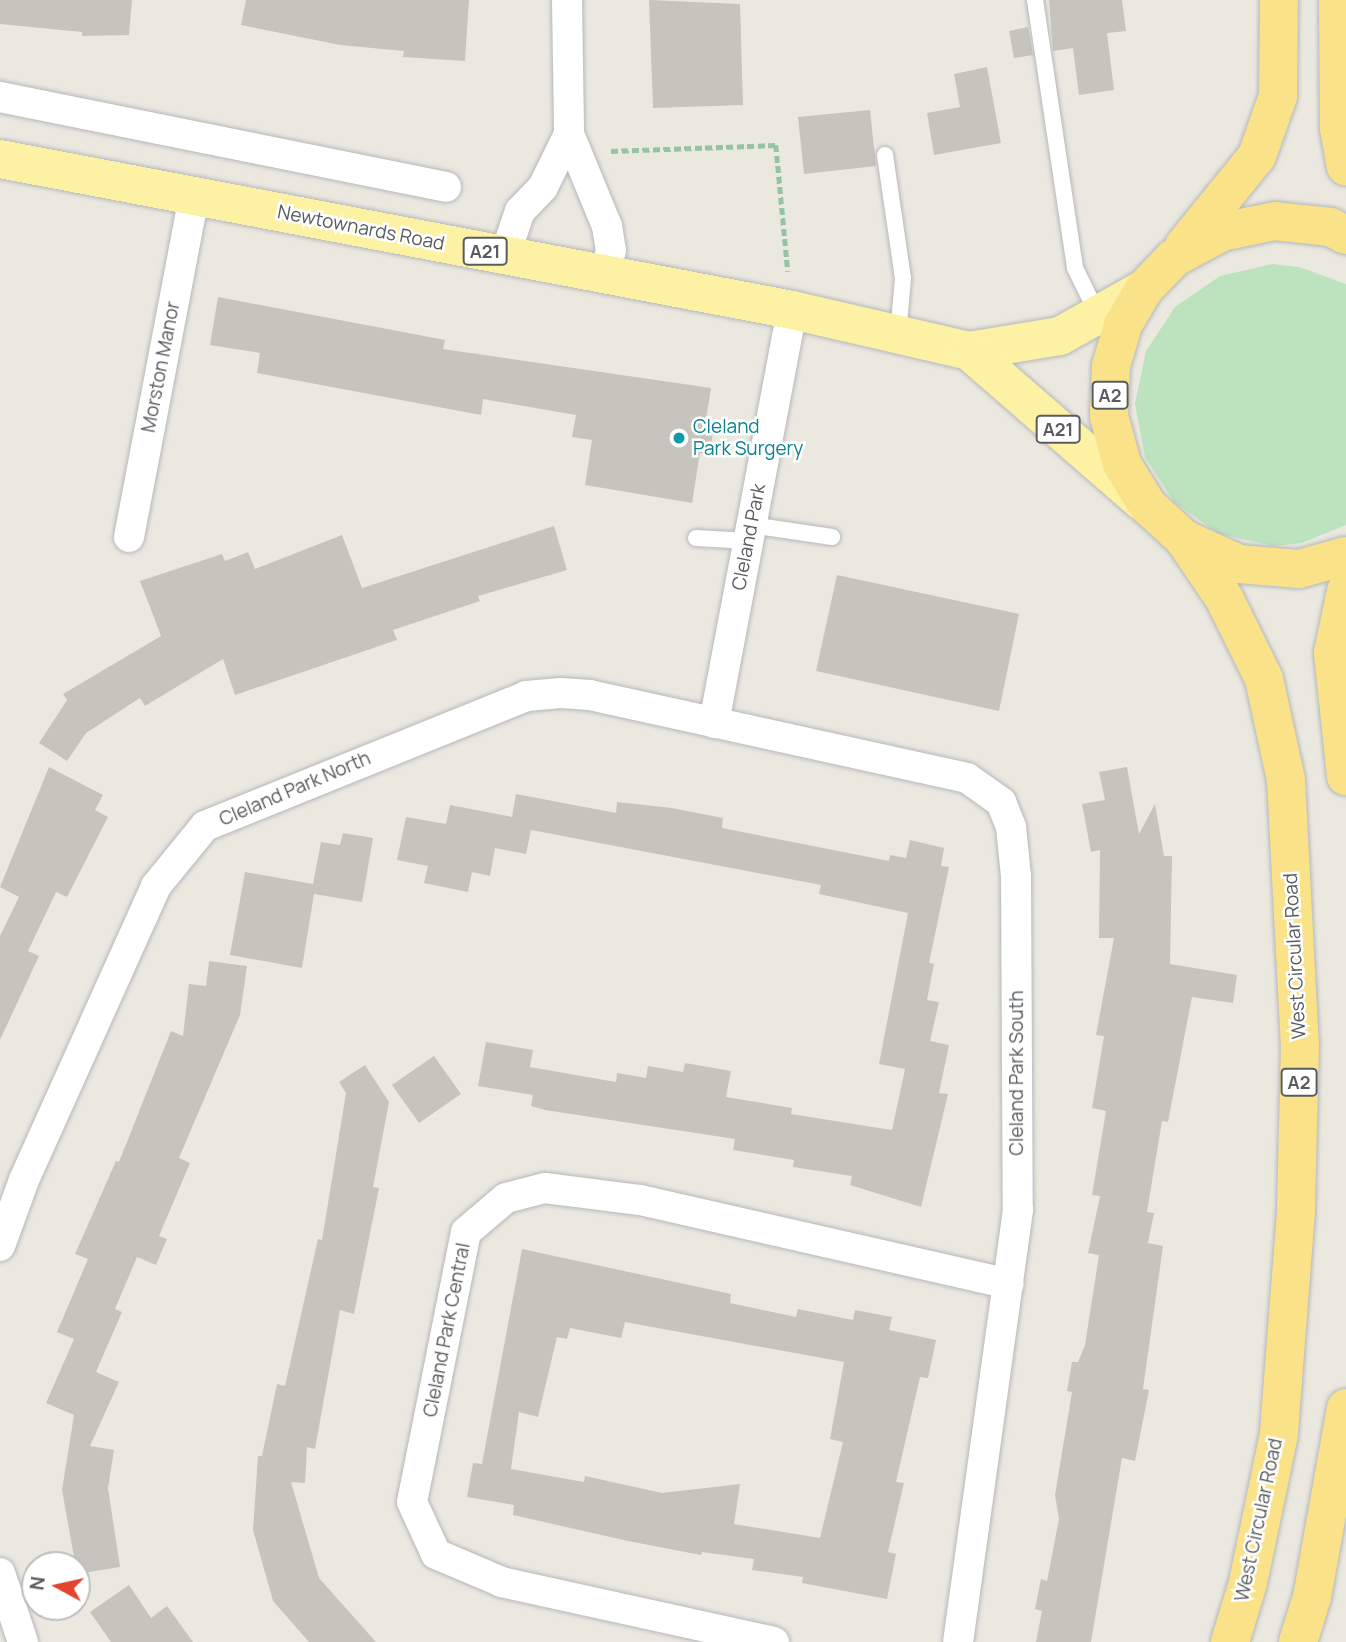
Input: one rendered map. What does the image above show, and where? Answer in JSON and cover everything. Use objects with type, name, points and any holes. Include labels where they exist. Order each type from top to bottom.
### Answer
[{"type":"highway","name":"A2","points":[[1279,0],[1278,96],[1256,156],[1174,258],[1144,289],[1123,325],[1111,366],[1109,416],[1122,464],[1148,506],[1184,539],[1239,564],[1299,569],[1346,556]]},
{"type":"highway","points":[[1338,0],[1339,128],[1346,166]]},
{"type":"highway","name":"A2","points":[[1174,258],[1222,232],[1275,221],[1330,227],[1346,235]]},
{"type":"highway","name":"West Circular Road","points":[[1184,539],[1224,598],[1264,679],[1286,780],[1300,1044],[1296,1211],[1279,1434],[1248,1583],[1230,1642]]},
{"type":"highway","points":[[1346,591],[1333,653],[1346,776]]},
{"type":"highway","points":[[1298,1642],[1314,1583],[1346,1408]]},
{"type":"main road","name":"Newtownards Road","points":[[0,159],[787,309],[969,351],[1060,336],[1144,289]]},
{"type":"main road","name":"Newtownards Road","points":[[969,351],[1148,506]]},
{"type":"street","points":[[567,0],[572,143],[607,226],[611,250],[605,275]]},
{"type":"street","points":[[0,97],[446,187]]},
{"type":"street","points":[[505,255],[520,211],[543,187],[572,143]]},
{"type":"street","name":"Morston Manor","points":[[129,537],[194,197]]},
{"type":"street","name":"Cleland Park","points":[[714,723],[750,533],[787,309]]},
{"type":"street","name":"Cleland Park North","points":[[0,1245],[24,1181],[156,886],[205,827],[526,696],[590,695],[714,723]]},
{"type":"street","name":"Cleland Park South","points":[[714,723],[967,778],[1001,802],[1011,827],[1016,877],[1018,1210],[958,1642]]},
{"type":"street","name":"Cleland Park Central","points":[[774,1642],[502,1582],[436,1554],[412,1502],[466,1232],[506,1198],[545,1188],[640,1200],[1009,1284]]},
{"type":"street","points":[[1,1584],[23,1642]]},
{"type":"lane","points":[[1035,0],[1075,268],[1098,315]]},
{"type":"lane","points":[[885,155],[903,278],[898,335]]},
{"type":"lane","points":[[696,538],[750,533],[832,537]]},
{"type":"path","points":[[572,143],[776,145],[789,267],[787,309]]},
{"type":"green space","points":[[1272,264],[1299,267],[1346,284],[1346,525],[1302,543],[1274,546],[1219,534],[1174,502],[1145,457],[1135,404],[1146,351],[1175,307],[1220,276]]},
{"type":"building","points":[[0,0],[132,0],[129,35],[82,36],[82,32],[0,24]]},
{"type":"building","points":[[246,0],[469,0],[465,61],[403,57],[404,51],[340,45],[241,25]]},
{"type":"building","points":[[649,0],[740,4],[743,105],[653,108]]},
{"type":"building","points":[[1049,0],[1122,0],[1126,31],[1107,33],[1114,90],[1079,95],[1073,48],[1053,51]]},
{"type":"building","points":[[1028,27],[1033,55],[1014,58],[1009,31]]},
{"type":"building","points":[[987,67],[1001,143],[934,155],[927,113],[960,107],[954,74]]},
{"type":"building","points":[[870,110],[876,166],[804,174],[798,117]]},
{"type":"building","points":[[218,297],[445,340],[443,349],[711,388],[706,420],[715,422],[709,455],[700,453],[692,503],[585,485],[592,440],[572,437],[576,415],[483,399],[481,415],[257,373],[260,353],[210,345]]},
{"type":"building","points":[[554,526],[567,570],[478,596],[480,601],[393,630],[397,640],[235,695],[223,659],[145,706],[140,698],[86,733],[67,761],[39,743],[67,700],[63,694],[161,636],[140,581],[222,554],[225,561],[248,552],[255,569],[342,535],[362,588]]},
{"type":"building","points":[[837,575],[1019,614],[999,711],[816,671]]},
{"type":"building","points":[[49,767],[103,795],[95,810],[108,817],[67,897],[56,892],[28,951],[39,956],[0,1040],[0,936],[19,897],[0,887]]},
{"type":"building","points":[[1127,767],[1139,834],[1155,804],[1164,856],[1172,856],[1170,964],[1237,975],[1233,1003],[1192,997],[1168,1122],[1162,1121],[1147,1212],[1154,1213],[1148,1243],[1163,1246],[1143,1389],[1149,1390],[1135,1461],[1122,1458],[1091,1642],[1036,1642],[1042,1611],[1035,1609],[1041,1579],[1047,1581],[1059,1519],[1055,1495],[1072,1392],[1067,1391],[1072,1362],[1078,1362],[1085,1345],[1099,1255],[1088,1253],[1100,1196],[1092,1195],[1106,1111],[1092,1108],[1104,1036],[1096,1035],[1114,938],[1099,938],[1100,850],[1091,852],[1082,804],[1105,800],[1099,772]]},
{"type":"building","points":[[516,794],[616,813],[617,802],[672,808],[723,818],[722,828],[889,861],[890,855],[906,858],[910,840],[944,848],[941,866],[949,867],[929,963],[934,964],[927,1000],[939,1002],[930,1041],[949,1045],[939,1093],[948,1094],[921,1207],[850,1185],[852,1176],[793,1167],[794,1160],[733,1150],[735,1139],[545,1110],[531,1106],[533,1095],[478,1086],[486,1042],[533,1050],[530,1067],[616,1082],[617,1073],[646,1078],[648,1066],[683,1072],[685,1063],[731,1071],[726,1097],[792,1108],[791,1114],[892,1130],[905,1069],[879,1064],[908,913],[819,894],[821,885],[531,830],[526,854],[495,848],[490,876],[472,872],[468,892],[424,883],[428,866],[397,860],[406,817],[446,824],[450,805],[512,817]]},
{"type":"building","points":[[343,833],[373,838],[362,902],[314,894],[302,968],[230,955],[245,872],[313,884],[321,842],[340,845]]},
{"type":"building","points":[[209,961],[247,966],[240,1015],[179,1158],[190,1163],[159,1236],[167,1239],[156,1265],[137,1257],[115,1309],[122,1312],[96,1372],[119,1382],[90,1446],[114,1450],[108,1488],[120,1567],[91,1572],[91,1551],[73,1551],[62,1490],[74,1415],[46,1403],[74,1339],[57,1332],[88,1259],[75,1254],[116,1161],[119,1162],[171,1031],[183,1036],[189,984],[206,986]]},
{"type":"building","points":[[434,1056],[461,1094],[419,1123],[392,1085]]},
{"type":"building","points":[[365,1065],[389,1102],[373,1187],[379,1188],[354,1314],[340,1310],[315,1449],[307,1447],[305,1483],[291,1482],[319,1578],[376,1642],[309,1642],[273,1601],[253,1530],[258,1456],[262,1456],[277,1384],[285,1386],[318,1239],[322,1240],[346,1093],[339,1082]]},
{"type":"building","points":[[522,1249],[731,1294],[730,1303],[796,1317],[798,1309],[853,1320],[855,1310],[892,1317],[889,1330],[936,1340],[928,1378],[920,1377],[896,1482],[904,1483],[888,1552],[896,1554],[887,1599],[802,1583],[803,1577],[752,1570],[754,1559],[702,1552],[701,1555],[513,1515],[514,1505],[467,1497],[473,1463],[482,1464]],"holes":[[[625,1322],[844,1362],[830,1439],[843,1442],[820,1538],[734,1524],[740,1484],[662,1493],[585,1476],[584,1482],[511,1469],[519,1412],[538,1417],[557,1337],[567,1339],[570,1328],[621,1338]]]},
{"type":"building","points":[[129,1585],[151,1618],[167,1606],[193,1642],[111,1642],[91,1611]]},
{"type":"place","name":"Cleland Park Surgery","points":[[679,438]]}]
